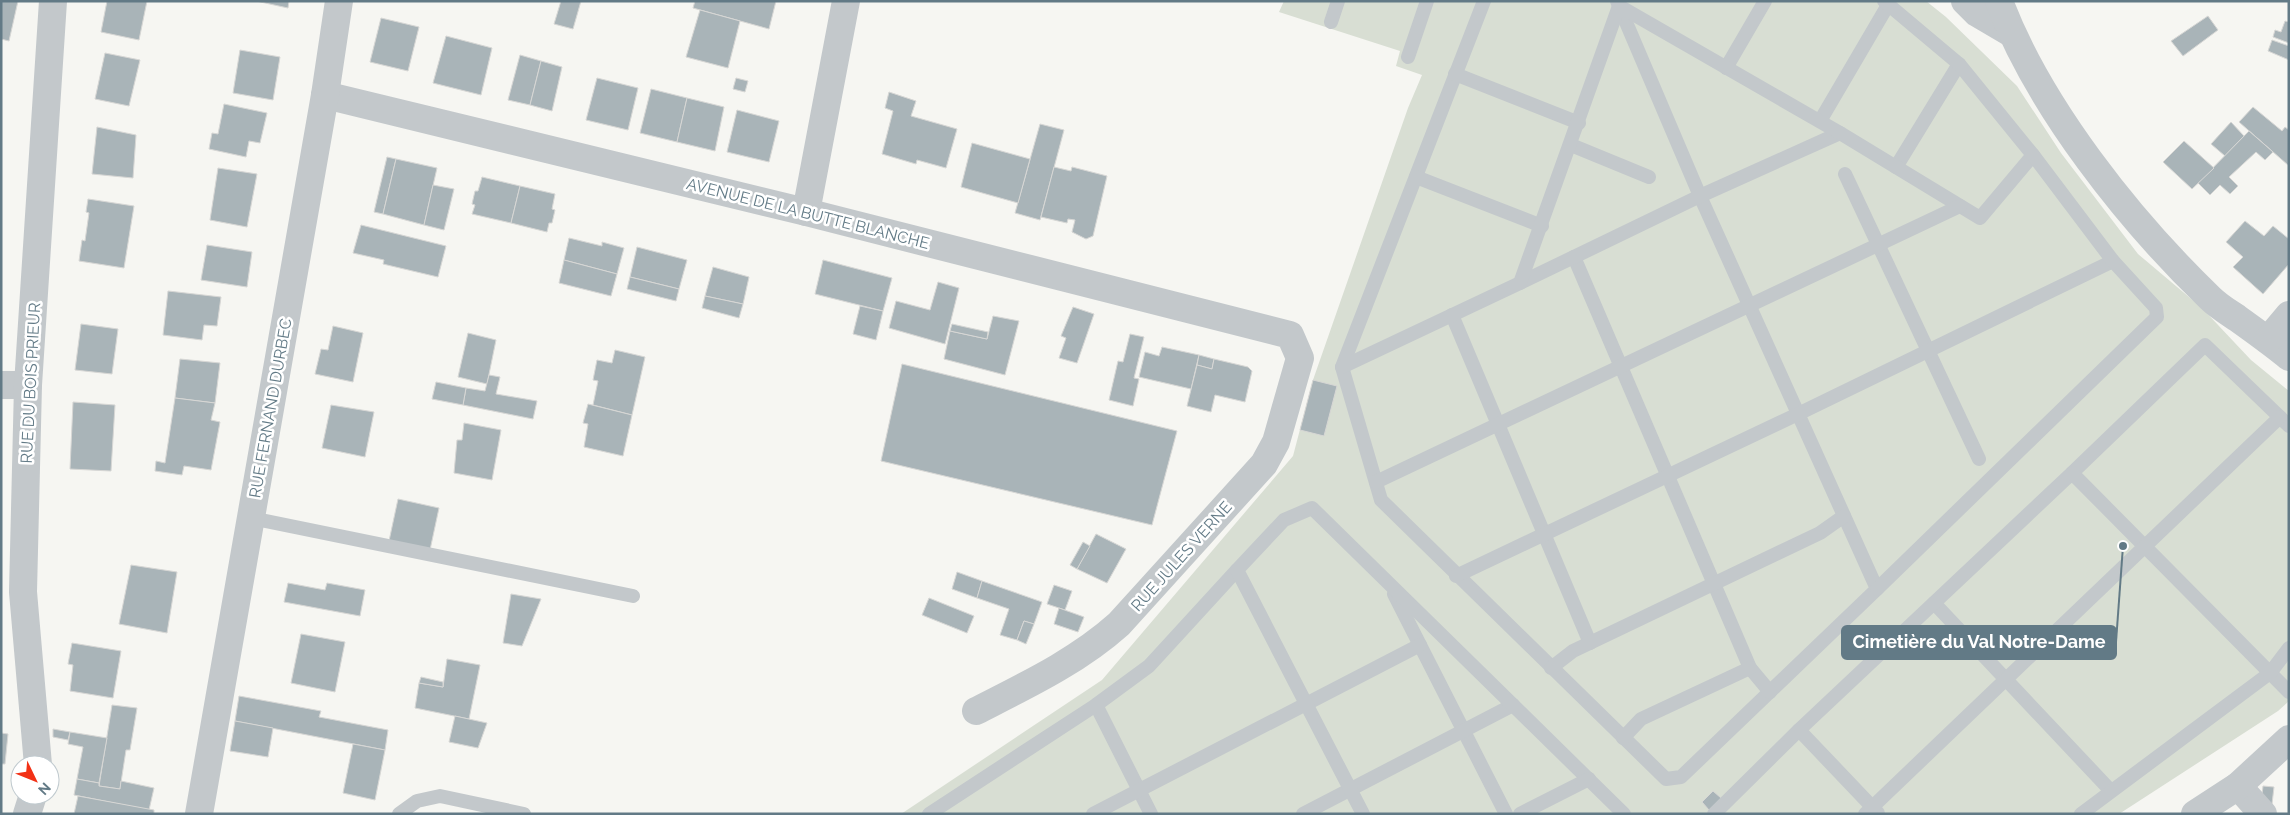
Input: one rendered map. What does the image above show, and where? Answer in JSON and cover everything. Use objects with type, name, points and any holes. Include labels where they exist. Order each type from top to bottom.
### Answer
[{"type":"street","name":"RUE DU BOIS PRIEUR","points":[[37,755],[23,592],[28,385],[54,1]]},
{"type":"street","name":"RUE FERNAND DURBEC","points":[[199,814],[325,94],[339,1]]},
{"type":"street","points":[[806,212],[846,1]]},
{"type":"street","points":[[1965,1],[1977,13],[2011,33]]},
{"type":"street","points":[[1999,1],[2011,33],[2050,102],[2095,169],[2145,229],[2211,300],[2278,348],[2289,315]]},
{"type":"street","name":"AVENUE DE LA BUTTE BLANCHE","points":[[325,94],[806,212],[1290,335]]},
{"type":"street","name":"RUE JULES VERNE","points":[[976,711],[1031,683],[1101,640],[1120,624],[1264,464],[1276,442],[1300,358],[1290,335]]},
{"type":"street","points":[[1,385],[28,385]]},
{"type":"street","points":[[2195,814],[2238,786],[2289,739]]},
{"type":"street","points":[[2238,786],[2263,814]]},
{"type":"lane","points":[[1331,22],[1338,1]]},
{"type":"lane","points":[[1408,56],[1427,1]]},
{"type":"lane","points":[[1484,1],[1342,367],[1381,500],[1456,576],[1666,779],[1681,778],[2157,317],[2156,308],[2114,261],[2033,155],[1959,64],[1886,3],[1820,121]]},
{"type":"lane","points":[[1726,68],[1765,1]]},
{"type":"lane","points":[[1618,4],[1820,121],[1980,218],[2033,155]]},
{"type":"lane","points":[[1520,283],[1571,146],[1618,4]]},
{"type":"lane","points":[[1618,4],[1700,196],[1877,589]]},
{"type":"lane","points":[[1896,167],[1959,64]]},
{"type":"lane","points":[[1455,74],[1579,123]]},
{"type":"lane","points":[[1342,367],[1700,196],[1840,133]]},
{"type":"lane","points":[[1571,146],[1649,177]]},
{"type":"lane","points":[[1845,174],[1979,459]]},
{"type":"lane","points":[[1416,177],[1542,226]]},
{"type":"lane","points":[[1376,482],[1960,206]]},
{"type":"lane","points":[[1574,257],[1750,668],[1770,692]]},
{"type":"lane","points":[[1456,576],[1798,414],[2114,261]]},
{"type":"lane","points":[[1452,314],[1590,643]]},
{"type":"lane","points":[[1714,814],[1799,730],[2072,474],[2205,345],[2284,421],[2144,546],[1872,812],[1799,730]]},
{"type":"lane","points":[[2072,474],[2289,692]]},
{"type":"lane","points":[[929,814],[1096,705],[1149,666],[1284,520],[1312,508],[1624,814]]},
{"type":"lane","points":[[1551,668],[1573,651],[1820,534],[1844,516]]},
{"type":"lane","points":[[251,518],[633,596]]},
{"type":"lane","points":[[1238,570],[1363,814]]},
{"type":"lane","points":[[1388,583],[1506,814]]},
{"type":"lane","points":[[1934,603],[2111,791]]},
{"type":"lane","points":[[1093,814],[1420,645]]},
{"type":"lane","points":[[2080,814],[2270,673],[2289,648]]},
{"type":"lane","points":[[1623,738],[1641,719],[1750,668]]},
{"type":"lane","points":[[1096,705],[1151,814]]},
{"type":"lane","points":[[1303,814],[1513,705]]},
{"type":"lane","points":[[1520,814],[1589,779]]},
{"type":"lane","points":[[399,814],[418,801],[440,796],[524,814]]},
{"type":"shaded area","points":[[1284,1],[1926,1],[1946,17],[2017,86],[2061,153],[2138,254],[2202,308],[2251,360],[2289,391],[2289,701],[2278,711],[2119,814],[901,814],[1102,680],[1293,456],[1313,380],[1408,108],[1422,75],[1396,66],[1400,51],[1279,12]]},
{"type":"building","points":[[1,1],[18,1],[9,41],[1,39]]},
{"type":"building","points":[[107,1],[147,1],[139,40],[101,32]]},
{"type":"building","points":[[256,1],[289,1],[288,8]]},
{"type":"building","points":[[561,1],[581,1],[573,29],[554,24]]},
{"type":"building","points":[[695,1],[776,1],[769,29],[693,8]]},
{"type":"building","points":[[700,10],[740,21],[728,68],[686,57]]},
{"type":"building","points":[[2208,16],[2218,30],[2183,56],[2171,41]]},
{"type":"building","points":[[381,18],[419,27],[408,71],[370,62]]},
{"type":"building","points":[[2285,21],[2289,22],[2289,43],[2273,37],[2275,30],[2281,32]]},
{"type":"building","points":[[446,36],[492,48],[481,95],[433,83]]},
{"type":"building","points":[[2272,40],[2289,46],[2289,60],[2268,51]]},
{"type":"building","points":[[240,50],[280,57],[273,100],[233,93]]},
{"type":"building","points":[[105,53],[140,60],[129,106],[95,99]]},
{"type":"building","points":[[520,55],[541,61],[530,105],[508,100]]},
{"type":"building","points":[[541,61],[562,67],[552,111],[530,105]]},
{"type":"building","points":[[597,78],[638,88],[628,130],[586,120]]},
{"type":"building","points":[[736,78],[748,81],[745,92],[733,89]]},
{"type":"building","points":[[651,89],[687,98],[677,142],[640,133]]},
{"type":"building","points":[[889,92],[916,101],[911,116],[957,129],[946,168],[917,160],[916,164],[882,154],[893,111],[885,108]]},
{"type":"building","points":[[687,98],[724,107],[715,151],[677,142]]},
{"type":"building","points":[[224,104],[267,113],[260,143],[249,141],[246,157],[209,149],[212,133],[218,134]]},
{"type":"building","points":[[2253,107],[2282,131],[2285,127],[2289,130],[2289,166],[2239,122]]},
{"type":"building","points":[[737,110],[779,121],[769,162],[727,152]]},
{"type":"building","points":[[2231,122],[2244,136],[2225,156],[2211,144]]},
{"type":"building","points":[[1040,124],[1064,130],[1040,220],[1015,213]]},
{"type":"building","points":[[97,127],[136,135],[133,178],[92,174]]},
{"type":"building","points":[[2249,131],[2273,152],[2265,160],[2256,152],[2229,177],[2238,186],[2230,194],[2220,185],[2210,195],[2198,183]]},
{"type":"building","points":[[2184,141],[2214,168],[2192,189],[2163,162]]},
{"type":"building","points":[[972,143],[1030,159],[1018,203],[961,187]]},
{"type":"building","points":[[387,157],[396,159],[383,214],[374,212]]},
{"type":"building","points":[[396,159],[437,168],[424,225],[383,214]]},
{"type":"building","points":[[1054,167],[1071,171],[1072,167],[1107,176],[1093,236],[1086,239],[1072,232],[1075,220],[1068,219],[1067,223],[1041,217]]},
{"type":"building","points":[[218,168],[257,174],[247,227],[210,220]]},
{"type":"building","points":[[482,177],[520,186],[511,223],[472,214],[475,205],[472,204],[475,191],[478,191]]},
{"type":"building","points":[[433,185],[454,189],[444,230],[424,225]]},
{"type":"building","points":[[520,186],[555,194],[552,209],[555,210],[552,223],[549,223],[547,232],[511,223]]},
{"type":"building","points":[[88,199],[134,206],[124,268],[79,261],[82,240],[85,241],[89,213],[86,212]]},
{"type":"building","points":[[2245,221],[2264,236],[2273,226],[2289,239],[2289,264],[2263,294],[2233,267],[2243,257],[2226,242]]},
{"type":"building","points":[[361,225],[446,246],[438,277],[383,264],[384,260],[353,253]]},
{"type":"building","points":[[569,238],[602,246],[602,242],[624,248],[617,274],[564,260]]},
{"type":"building","points":[[207,245],[252,252],[247,287],[201,280]]},
{"type":"building","points":[[637,247],[687,260],[679,289],[630,277]]},
{"type":"building","points":[[564,260],[617,274],[611,296],[559,283]]},
{"type":"building","points":[[823,260],[892,278],[883,311],[815,294]]},
{"type":"building","points":[[713,267],[749,277],[743,304],[705,296]]},
{"type":"building","points":[[630,277],[679,289],[676,301],[627,289]]},
{"type":"building","points":[[938,282],[959,288],[945,344],[889,328],[896,301],[930,310]]},
{"type":"building","points":[[168,291],[221,297],[217,326],[204,325],[202,340],[163,335]]},
{"type":"building","points":[[705,296],[743,304],[739,318],[702,308]]},
{"type":"building","points":[[860,306],[883,311],[876,340],[853,334]]},
{"type":"building","points":[[1073,307],[1094,314],[1077,363],[1059,358],[1066,338],[1061,336]]},
{"type":"building","points":[[993,316],[1019,321],[1005,375],[944,359],[950,331],[987,339]]},
{"type":"building","points":[[81,324],[118,329],[112,374],[75,370]]},
{"type":"building","points":[[952,324],[988,332],[987,339],[950,331]]},
{"type":"building","points":[[333,326],[363,333],[353,382],[315,374],[321,349],[328,350]]},
{"type":"building","points":[[468,333],[496,340],[487,384],[458,377]]},
{"type":"building","points":[[1130,334],[1144,337],[1134,378],[1139,379],[1133,406],[1109,400],[1118,361],[1123,362]]},
{"type":"building","points":[[1162,347],[1199,355],[1191,389],[1139,377],[1145,352],[1159,356]]},
{"type":"building","points":[[615,350],[645,357],[632,415],[593,405],[598,381],[593,380],[597,360],[612,363]]},
{"type":"building","points":[[1199,355],[1214,359],[1212,369],[1197,365]]},
{"type":"building","points":[[180,359],[220,363],[215,403],[175,398]]},
{"type":"building","points":[[1214,359],[1248,367],[1252,371],[1245,402],[1215,395],[1211,412],[1187,406],[1197,365],[1212,369]]},
{"type":"building","points":[[902,364],[1177,431],[1152,525],[881,461]]},
{"type":"building","points":[[489,375],[500,377],[496,394],[537,401],[533,419],[463,405],[466,388],[485,391]]},
{"type":"building","points":[[1313,380],[1337,386],[1324,436],[1300,430]]},
{"type":"building","points":[[436,382],[466,388],[463,405],[432,399]]},
{"type":"building","points":[[175,398],[215,403],[211,420],[220,422],[211,470],[184,466],[182,475],[155,471],[156,461],[165,463]]},
{"type":"building","points":[[73,402],[115,405],[111,471],[70,469]]},
{"type":"building","points":[[588,404],[632,415],[623,456],[584,447],[588,424],[583,423]]},
{"type":"building","points":[[331,405],[374,412],[365,457],[322,448]]},
{"type":"building","points":[[464,423],[501,430],[492,480],[454,473],[457,440],[462,440]]},
{"type":"building","points":[[398,499],[439,508],[430,550],[389,541]]},
{"type":"building","points":[[1096,534],[1126,549],[1107,583],[1077,569]]},
{"type":"building","points":[[1083,542],[1090,546],[1077,569],[1070,565]]},
{"type":"building","points":[[131,565],[177,572],[167,633],[119,624]]},
{"type":"building","points":[[957,572],[982,581],[977,598],[952,589]]},
{"type":"building","points":[[982,581],[1042,602],[1034,624],[1024,621],[1017,640],[1000,635],[1009,609],[977,598]]},
{"type":"building","points":[[288,583],[325,590],[327,583],[365,590],[360,616],[284,602]]},
{"type":"building","points":[[1054,585],[1072,591],[1065,610],[1047,604]]},
{"type":"building","points":[[511,594],[541,599],[522,646],[503,643]]},
{"type":"building","points":[[929,598],[974,616],[967,633],[922,615]]},
{"type":"building","points":[[1059,608],[1084,617],[1078,632],[1054,624]]},
{"type":"building","points":[[1024,621],[1034,624],[1026,644],[1017,640]]},
{"type":"building","points":[[301,634],[345,642],[335,692],[291,683]]},
{"type":"building","points":[[72,643],[121,651],[113,698],[70,691],[73,665],[68,664]]},
{"type":"building","points":[[447,659],[480,665],[469,719],[415,708],[419,683],[443,687]]},
{"type":"building","points":[[421,677],[443,682],[443,687],[419,683]]},
{"type":"building","points":[[239,696],[321,711],[319,717],[388,730],[385,750],[235,721]]},
{"type":"building","points":[[112,705],[137,708],[130,750],[126,750],[120,789],[99,786]]},
{"type":"building","points":[[455,716],[487,723],[478,748],[449,742]]},
{"type":"building","points":[[235,721],[273,728],[268,757],[230,751]]},
{"type":"building","points":[[53,729],[70,732],[68,740],[53,737]]},
{"type":"building","points":[[70,732],[107,738],[99,783],[77,779],[83,747],[68,744]]},
{"type":"building","points":[[1,733],[8,734],[5,764],[1,764]]},
{"type":"building","points":[[353,744],[385,750],[375,800],[343,793]]},
{"type":"building","points":[[77,779],[99,783],[99,786],[120,789],[121,781],[154,788],[149,810],[74,795]]},
{"type":"building","points":[[2263,786],[2274,787],[2272,804],[2261,803]]},
{"type":"building","points":[[1713,791],[1721,798],[1709,810],[1702,802]]},
{"type":"building","points":[[78,796],[154,810],[154,814],[74,814]]},
{"type":"place","name":"Cimetière du Val Notre-Dame","points":[[2123,546]]}]
